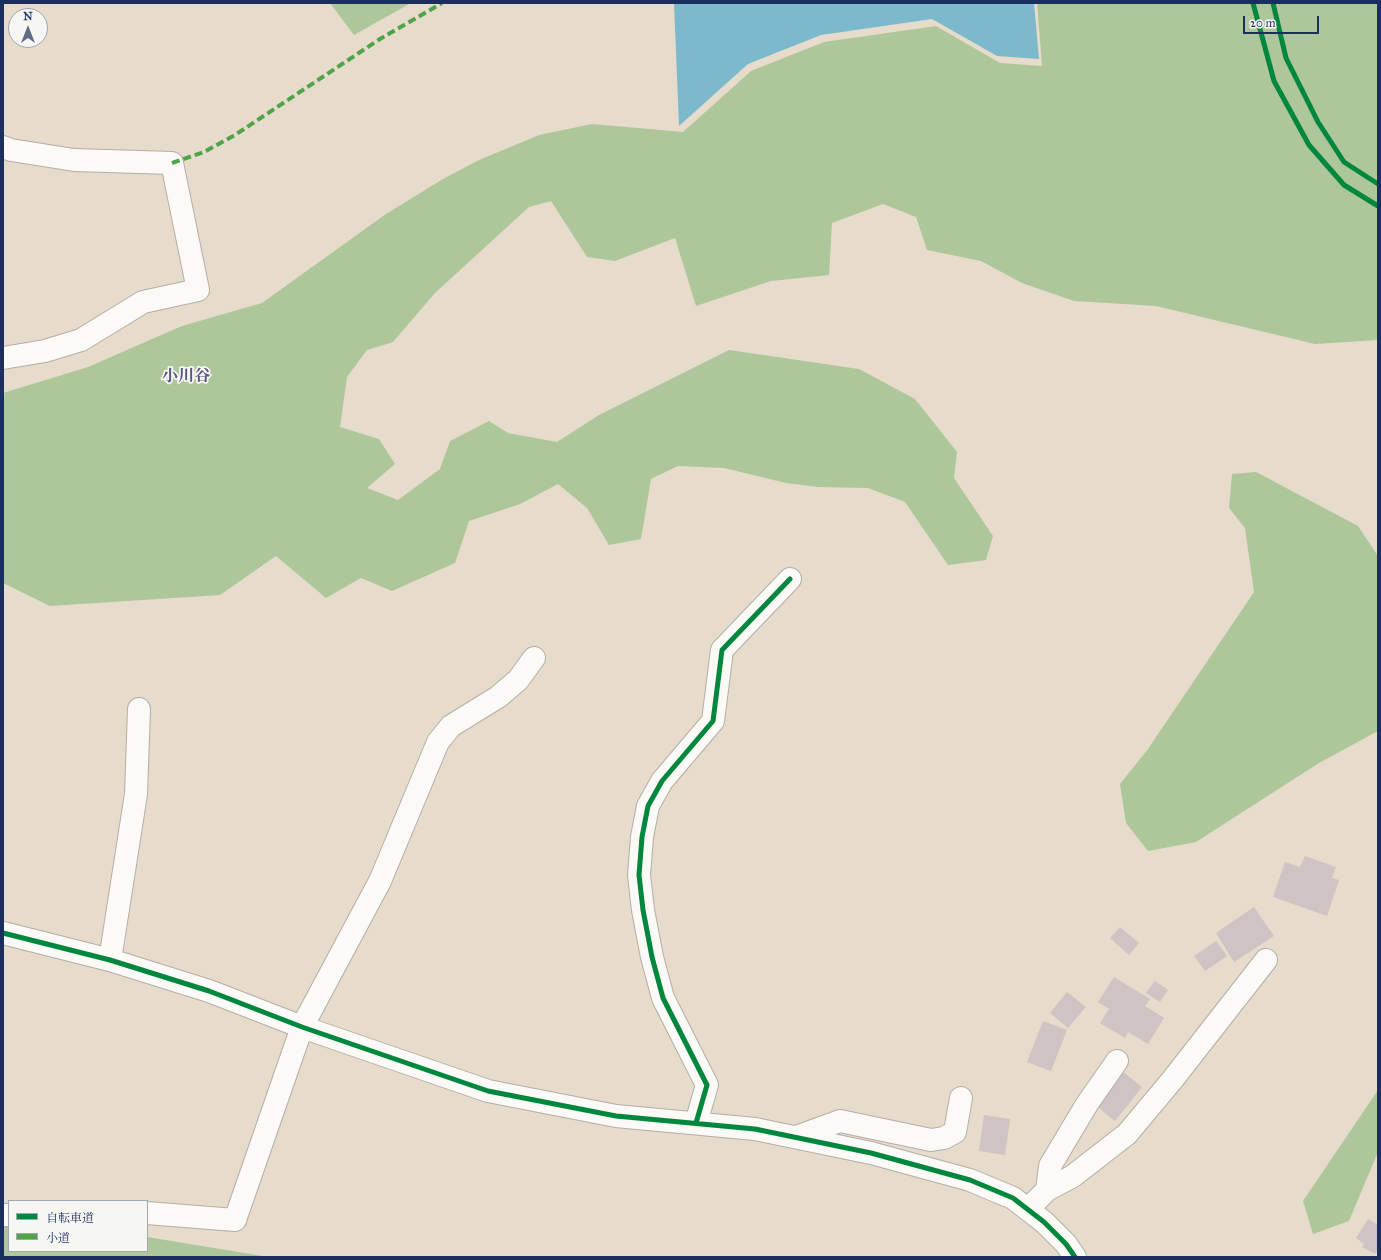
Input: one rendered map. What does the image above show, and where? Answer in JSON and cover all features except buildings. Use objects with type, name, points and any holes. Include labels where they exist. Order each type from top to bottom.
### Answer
[{"type":"street","points":[[3,147],[10,150],[74,160],[172,163],[198,290],[143,302],[81,340],[45,351],[3,358]]},
{"type":"street","points":[[696,1123],[707,1085],[663,998],[643,910],[640,882],[642,837],[648,806],[662,781],[713,721],[722,650],[790,579]]},
{"type":"street","points":[[148,1213],[235,1220],[302,1027],[380,881],[438,742],[451,726],[498,697],[513,684],[534,658]]},
{"type":"street","points":[[110,960],[136,794],[139,709]]},
{"type":"street","points":[[3,933],[110,960],[209,991],[302,1027],[488,1091],[616,1116],[755,1128],[871,1153],[970,1180],[1013,1198],[1044,1222],[1066,1244],[1075,1257]]},
{"type":"street","points":[[1028,1209],[1047,1190],[1073,1176],[1127,1134],[1173,1079],[1266,960]]},
{"type":"street","points":[[1047,1190],[1050,1166],[1087,1104],[1117,1061]]},
{"type":"street","points":[[795,1137],[840,1121],[931,1140],[944,1138],[955,1132],[961,1098]]},
{"type":"green space","points":[[330,3],[411,3],[354,35]]},
{"type":"green space","points":[[1037,3],[1378,3],[1378,340],[1315,344],[1156,306],[1074,301],[1022,283],[981,261],[927,250],[916,217],[883,204],[832,223],[829,275],[771,281],[696,306],[675,238],[615,261],[587,257],[551,201],[529,207],[435,293],[393,342],[367,350],[347,377],[340,427],[379,439],[395,464],[367,488],[398,500],[440,469],[450,441],[489,421],[508,433],[557,442],[599,415],[729,350],[859,369],[915,399],[957,452],[954,478],[993,536],[986,560],[948,565],[905,502],[868,488],[818,487],[786,483],[724,468],[678,466],[651,479],[641,539],[609,545],[587,508],[558,484],[520,504],[469,521],[455,563],[392,591],[361,578],[326,598],[276,556],[220,595],[50,606],[3,583],[3,393],[88,367],[182,326],[262,303],[386,214],[443,179],[479,160],[539,135],[592,124],[683,132],[751,71],[824,42],[936,26],[1000,63],[1042,66]]},
{"type":"green space","points":[[1256,472],[1358,526],[1378,556],[1378,731],[1319,763],[1196,842],[1148,851],[1126,823],[1120,784],[1148,749],[1254,592],[1245,528],[1229,508],[1232,474]]},
{"type":"green space","points":[[1378,1090],[1378,1152],[1349,1221],[1313,1234],[1303,1201]]},
{"type":"green space","points":[[8,1226],[8,1252],[148,1252],[148,1237],[269,1257],[3,1257],[3,1227]]},
{"type":"water","points":[[674,3],[1034,3],[1039,59],[997,56],[932,19],[821,35],[748,64],[679,126]]},
{"type":"marked path","points":[[172,163],[204,152],[235,135],[380,39],[442,3]]},
{"type":"cycle path","points":[[1253,3],[1274,81],[1309,145],[1344,185],[1378,206]]},
{"type":"cycle path","points":[[1273,3],[1286,58],[1318,122],[1344,162],[1378,184]]},
{"type":"cycle path","points":[[696,1123],[707,1085],[663,998],[652,957],[643,910],[639,875],[642,837],[648,806],[662,781],[713,721],[722,650],[790,579]]},
{"type":"cycle path","points":[[3,933],[110,960],[209,991],[302,1027],[488,1091],[616,1116],[755,1129],[871,1153],[970,1180],[1013,1198],[1044,1222],[1066,1244],[1075,1257]]},
{"type":"district","name":"小川谷","points":[[186,377]]}]
